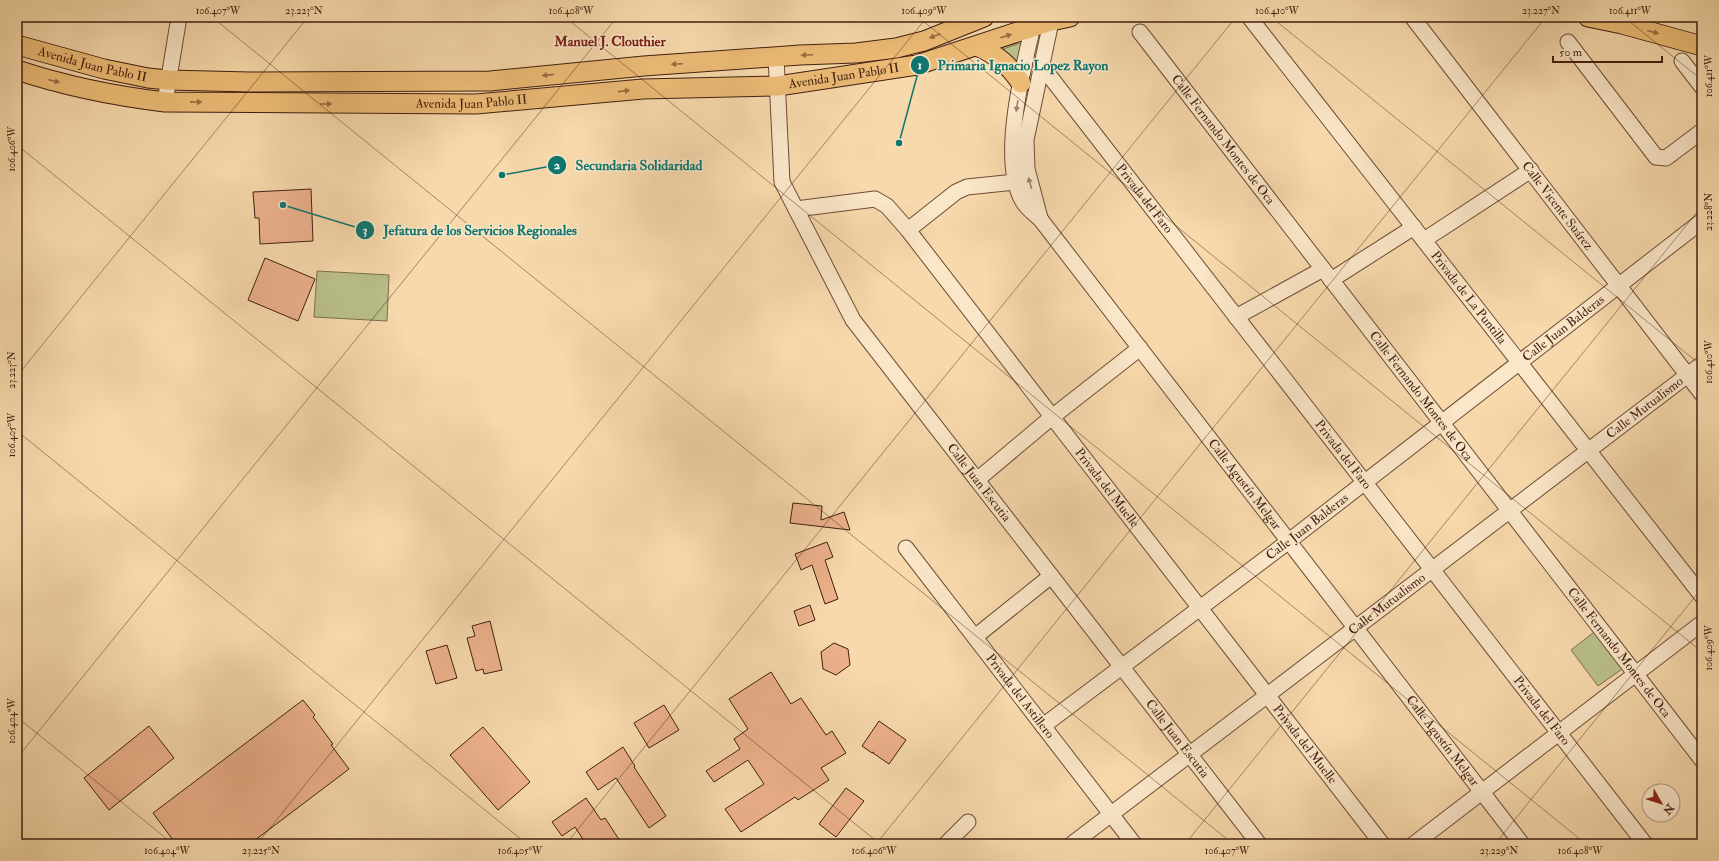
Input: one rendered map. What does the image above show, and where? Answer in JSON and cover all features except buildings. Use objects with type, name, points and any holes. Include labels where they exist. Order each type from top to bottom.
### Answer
[{"type":"main road","name":"Avenida Juan Pablo II","points":[[17,45],[104,69],[148,78],[168,80],[250,82],[490,81],[644,66],[856,53],[896,48],[924,40],[984,17]]},
{"type":"main road","name":"Avenida Juan Pablo II","points":[[17,70],[72,86],[140,99],[165,102],[476,104],[643,90],[778,86],[917,66],[977,46],[1043,21],[1070,17]]},
{"type":"main road","points":[[1588,17],[1622,24],[1702,46]]},
{"type":"main road","points":[[977,46],[989,51],[1005,63],[1021,83]]},
{"type":"main road","points":[[591,71],[592,94]]},
{"type":"street","points":[[165,102],[179,17]]},
{"type":"street","name":"Privada de La Puntilla","points":[[1250,18],[1702,596]]},
{"type":"street","name":"Calle Vicente Suárez","points":[[1413,18],[1702,394]]},
{"type":"street","name":"Calle Agustín Melgar","points":[[1041,220],[1027,169],[1026,140],[1041,65],[1043,21]]},
{"type":"street","name":"Calle Agustín Melgar","points":[[1043,21],[1021,83],[1012,144],[1015,182],[1023,201],[1041,220],[1522,844]]},
{"type":"street","name":"Calle Fernando Montes de Oca","points":[[1140,32],[1702,760]]},
{"type":"street","points":[[1568,42],[1656,156],[1661,159],[1666,158],[1702,131]]},
{"type":"street","name":"Avenida Juan Pablo II","points":[[776,57],[778,86]]},
{"type":"street","points":[[1682,61],[1702,87]]},
{"type":"street","name":"Privada del Faro","points":[[1041,65],[1645,844]]},
{"type":"street","name":"Calle Juan Escutia","points":[[778,86],[782,182],[853,320],[1259,844]]},
{"type":"street","points":[[1424,240],[1530,170]]},
{"type":"street","points":[[908,230],[956,192],[967,187],[1015,182]]},
{"type":"street","name":"Privada del Muelle","points":[[796,209],[875,199],[887,206],[908,230],[1382,844]]},
{"type":"street","name":"Calle Juan Balderas","points":[[1044,726],[1121,666],[1289,541],[1702,221]]},
{"type":"street","points":[[1236,317],[1327,274],[1414,227]]},
{"type":"street","points":[[978,480],[1052,417],[1140,348]]},
{"type":"street","name":"Calle Mutualismo","points":[[1072,844],[1702,364]]},
{"type":"street","name":"Privada del Astillero","points":[[906,548],[1134,844]]},
{"type":"street","points":[[975,637],[1051,576]]},
{"type":"street","points":[[1414,844],[1702,623]]},
{"type":"street","points":[[946,844],[968,822]]},
{"type":"green space","points":[[1026,41],[1019,67],[1000,50]]},
{"type":"green space","points":[[317,271],[389,275],[387,321],[314,317]]},
{"type":"green space","points":[[1598,629],[1625,667],[1598,686],[1571,650]]},
{"type":"place","name":"Primaria Ignacio Lopez Rayon","points":[[899,143]]},
{"type":"place","name":"Secundaria Solidaridad","points":[[502,175]]},
{"type":"place","name":"Jefatura de los Servicios Regionales","points":[[283,205]]},
{"type":"district","name":"Manuel J. Clouthier","points":[[610,41]]}]
